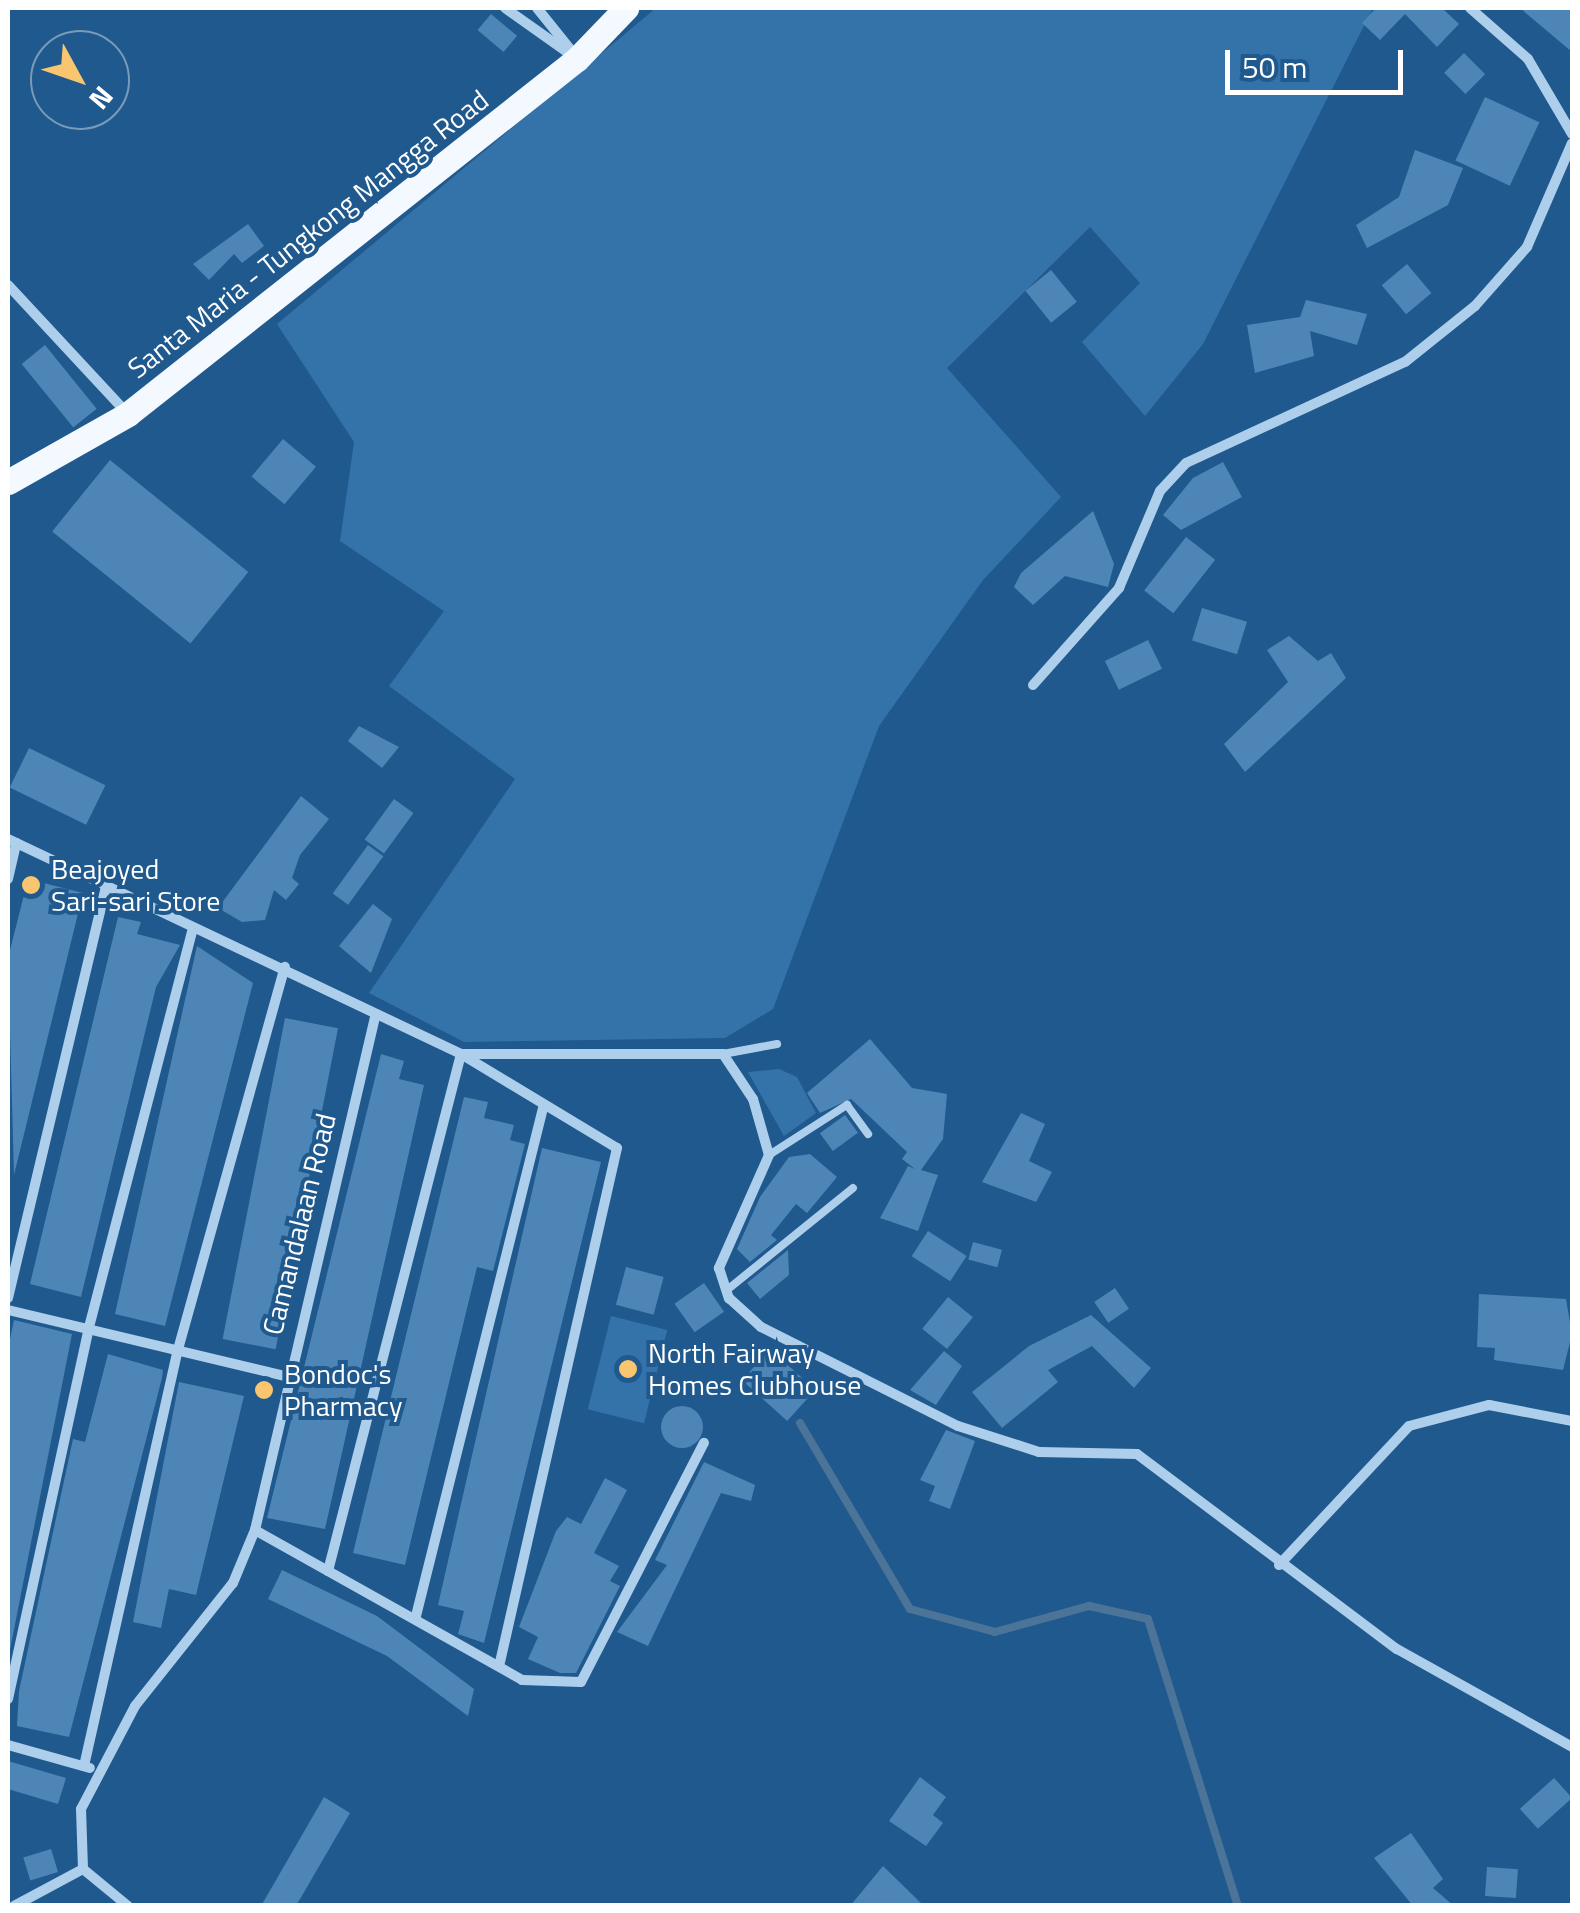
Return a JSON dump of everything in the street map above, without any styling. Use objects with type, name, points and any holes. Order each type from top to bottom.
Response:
[{"type":"main road","name":"Santa Maria - Tungkong Mangga Road","points":[[8,482],[128,414],[577,59],[626,8]]},
{"type":"street","points":[[505,8],[577,59]]},
{"type":"street","points":[[537,8],[577,59]]},
{"type":"street","points":[[1470,8],[1528,59],[1572,134]]},
{"type":"street","points":[[1033,685],[1119,588],[1160,491],[1186,463],[1405,362],[1475,306],[1528,247],[1572,143]]},
{"type":"street","points":[[8,285],[128,414]]},
{"type":"street","points":[[8,880],[12,841],[106,888],[285,967],[375,1017],[461,1054],[544,1108],[608,1140],[621,1158],[500,1662]]},
{"type":"street","points":[[8,1298],[106,888]]},
{"type":"street","points":[[8,1699],[88,1330],[193,928]]},
{"type":"street","points":[[8,1745],[90,1768],[177,1353],[285,967]]},
{"type":"street","name":"Camandalaan Road","points":[[82,1869],[81,1809],[90,1768],[233,1583],[255,1530],[284,1376],[375,1017]]},
{"type":"street","points":[[461,1054],[723,1054],[753,1099],[769,1155],[719,1268],[727,1290],[798,1352],[958,1426],[1039,1452],[1137,1454],[1279,1565],[1397,1649],[1572,1747]]},
{"type":"street","points":[[328,1570],[461,1054]]},
{"type":"street","points":[[416,1616],[544,1108]]},
{"type":"street","points":[[8,1310],[284,1376]]},
{"type":"street","points":[[1279,1565],[1409,1426],[1488,1405],[1572,1421]]},
{"type":"street","points":[[255,1530],[500,1662],[522,1680],[581,1682],[704,1443]]},
{"type":"street","points":[[14,1906],[82,1869],[128,1906]]},
{"type":"lane","points":[[723,1054],[777,1044]]},
{"type":"lane","points":[[769,1155],[846,1105],[868,1134]]},
{"type":"lane","points":[[727,1290],[853,1188]]},
{"type":"shaded area","points":[[656,8],[1373,8],[1203,344],[1145,416],[1082,342],[1140,283],[1090,227],[947,368],[1061,497],[983,580],[879,726],[773,1009],[725,1038],[464,1042],[369,993],[515,779],[389,686],[444,611],[340,541],[354,442],[277,324]]},
{"type":"shaded area","points":[[779,1069],[797,1077],[816,1113],[784,1136],[748,1072]]},
{"type":"shaded area","name":"North Fairway Homes Clubhouse","points":[[611,1316],[667,1330],[644,1423],[588,1409]]},
{"type":"building","points":[[1376,8],[1442,8],[1459,24],[1437,47],[1405,14],[1380,40],[1362,23]]},
{"type":"building","points":[[1520,8],[1572,8],[1572,52]]},
{"type":"building","points":[[491,14],[517,36],[504,52],[478,30]]},
{"type":"building","points":[[1464,53],[1485,74],[1465,94],[1444,73]]},
{"type":"building","points":[[1485,97],[1539,122],[1510,186],[1455,160]]},
{"type":"building","points":[[1415,150],[1463,168],[1448,205],[1367,248],[1356,225],[1399,197]]},
{"type":"building","points":[[248,224],[264,246],[242,263],[234,254],[209,280],[193,264]]},
{"type":"building","points":[[1407,264],[1431,293],[1406,314],[1382,285]]},
{"type":"building","points":[[1051,270],[1077,302],[1051,323],[1025,291]]},
{"type":"building","points":[[1306,300],[1367,314],[1357,345],[1310,331],[1314,356],[1255,373],[1247,325],[1300,317]]},
{"type":"building","points":[[45,345],[97,409],[73,428],[22,364]]},
{"type":"building","points":[[283,439],[316,467],[284,504],[252,477]]},
{"type":"building","points":[[110,460],[248,572],[190,644],[52,531]]},
{"type":"building","points":[[1223,462],[1242,497],[1181,530],[1163,515],[1193,478]]},
{"type":"building","points":[[1093,511],[1114,564],[1108,587],[1065,576],[1033,605],[1014,587],[1021,573]]},
{"type":"building","points":[[1186,537],[1215,560],[1173,613],[1144,591]]},
{"type":"building","points":[[1202,608],[1247,622],[1237,654],[1192,641]]},
{"type":"building","points":[[1289,636],[1318,661],[1331,653],[1346,678],[1245,772],[1224,744],[1288,682],[1267,650]]},
{"type":"building","points":[[1148,640],[1162,669],[1119,690],[1105,661]]},
{"type":"building","points":[[359,726],[399,747],[382,768],[348,741]]},
{"type":"building","points":[[29,748],[105,785],[86,825],[10,788]]},
{"type":"building","points":[[301,796],[329,819],[300,855],[292,878],[299,884],[286,900],[274,890],[265,920],[242,922],[218,908]]},
{"type":"building","points":[[394,799],[413,813],[384,854],[365,839]]},
{"type":"building","points":[[368,845],[383,856],[348,905],[333,894]]},
{"type":"building","points":[[28,879],[83,893],[14,1175],[8,958]]},
{"type":"building","points":[[373,904],[392,919],[371,973],[339,946]]},
{"type":"building","points":[[118,917],[141,922],[137,934],[180,945],[156,987],[81,1297],[30,1284]]},
{"type":"building","points":[[197,946],[253,983],[165,1326],[115,1314]]},
{"type":"building","points":[[285,1018],[338,1028],[276,1349],[223,1339]]},
{"type":"building","points":[[870,1039],[912,1088],[947,1094],[943,1139],[921,1170],[938,1175],[918,1231],[880,1218],[908,1166],[915,1169],[902,1159],[907,1152],[851,1099],[820,1113],[807,1093]]},
{"type":"building","points":[[381,1054],[404,1061],[399,1079],[424,1085],[325,1529],[267,1518]]},
{"type":"building","points":[[464,1097],[488,1102],[484,1118],[514,1125],[510,1140],[525,1144],[493,1271],[477,1267],[405,1565],[353,1553]]},
{"type":"building","points":[[1021,1113],[1045,1124],[1029,1161],[1052,1172],[1036,1202],[982,1182]]},
{"type":"building","points":[[845,1115],[858,1133],[833,1151],[820,1133]]},
{"type":"building","points":[[542,1148],[601,1162],[484,1643],[458,1634],[464,1611],[438,1605]]},
{"type":"building","points":[[810,1154],[837,1177],[807,1213],[796,1204],[771,1235],[777,1240],[750,1262],[737,1249],[760,1197],[789,1157]]},
{"type":"building","points":[[928,1231],[967,1256],[950,1281],[912,1256]]},
{"type":"building","points":[[973,1242],[1002,1250],[997,1267],[968,1259]]},
{"type":"building","points":[[788,1250],[789,1275],[760,1299],[747,1283]]},
{"type":"building","points":[[626,1267],[664,1277],[654,1315],[616,1305]]},
{"type":"building","points":[[704,1283],[724,1312],[695,1332],[675,1304]]},
{"type":"building","points":[[1115,1288],[1129,1309],[1108,1323],[1094,1302]]},
{"type":"building","points":[[1479,1294],[1566,1299],[1572,1334],[1563,1370],[1494,1360],[1495,1348],[1477,1347]]},
{"type":"building","points":[[948,1297],[973,1317],[947,1349],[922,1329]]},
{"type":"building","points":[[1091,1315],[1151,1368],[1134,1388],[1092,1346],[1048,1370],[1058,1382],[1002,1428],[972,1392],[1029,1346]]},
{"type":"building","points":[[14,1320],[72,1334],[8,1660],[8,1349]]},
{"type":"building","points":[[770,1349],[815,1390],[787,1421],[742,1380]]},
{"type":"building","points":[[944,1351],[962,1366],[936,1405],[910,1390]]},
{"type":"building","points":[[108,1354],[163,1370],[69,1737],[17,1726],[19,1691],[73,1439],[85,1442]]},
{"type":"building","points":[[179,1382],[244,1396],[196,1595],[169,1589],[161,1628],[133,1622]]},
{"type":"building","points":[[682,1406],[697,1412],[703,1427],[697,1442],[682,1448],[667,1442],[661,1427],[667,1412]]},
{"type":"building","points":[[946,1430],[975,1441],[950,1509],[929,1501],[935,1486],[920,1480]]},
{"type":"building","points":[[704,1462],[755,1485],[751,1501],[721,1493],[648,1646],[617,1632],[667,1565],[655,1560]]},
{"type":"building","points":[[605,1478],[627,1490],[594,1553],[619,1566],[610,1581],[620,1586],[576,1673],[560,1673],[528,1659],[538,1637],[519,1627],[556,1531],[567,1517],[581,1524]]},
{"type":"building","points":[[282,1570],[377,1616],[474,1689],[468,1716],[387,1656],[268,1599]]},
{"type":"building","points":[[8,1761],[66,1778],[58,1804],[8,1789]]},
{"type":"building","points":[[920,1777],[946,1797],[933,1815],[943,1823],[926,1846],[889,1821]]},
{"type":"building","points":[[1554,1778],[1572,1798],[1538,1829],[1520,1809]]},
{"type":"building","points":[[324,1797],[350,1813],[296,1906],[261,1906]]},
{"type":"building","points":[[1411,1833],[1443,1879],[1433,1888],[1454,1906],[1413,1906],[1374,1858]]},
{"type":"building","points":[[51,1849],[58,1872],[30,1880],[23,1857]]},
{"type":"building","points":[[883,1866],[924,1906],[850,1906]]},
{"type":"building","points":[[1487,1867],[1518,1869],[1516,1898],[1485,1896]]},
{"type":"waterway","points":[[800,1423],[910,1609],[995,1632],[1089,1606],[1148,1619],[1238,1906]]},
{"type":"place","name":"Beajoyed Sari-sari Store","points":[[31,885]]},
{"type":"place","name":"North Fairway Homes Clubhouse","points":[[628,1369]]},
{"type":"place","name":"Bondoc's Pharmacy","points":[[264,1390]]}]
